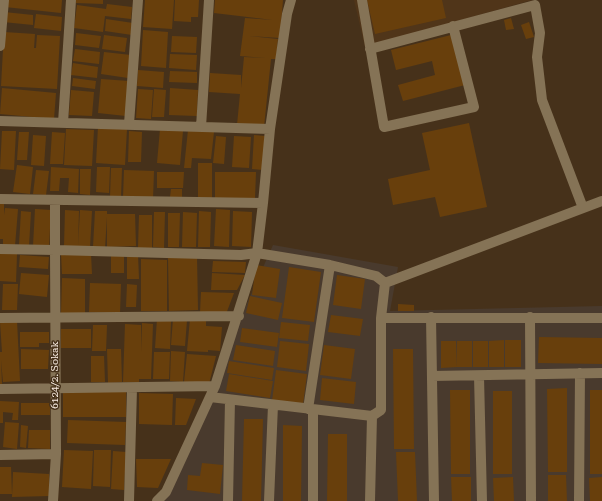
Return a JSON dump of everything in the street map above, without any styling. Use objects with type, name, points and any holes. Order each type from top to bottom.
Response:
[{"type":"street","points":[[0,46],[4,0]]},
{"type":"street","points":[[63,122],[71,0]]},
{"type":"street","points":[[129,124],[138,0]]},
{"type":"street","points":[[201,127],[209,0]]},
{"type":"street","points":[[157,501],[166,496],[215,386],[257,253],[264,203],[270,129],[287,14],[291,0]]},
{"type":"street","points":[[362,0],[384,127],[474,107],[453,26]]},
{"type":"street","points":[[370,49],[535,5],[540,33],[537,57],[542,100],[583,208]]},
{"type":"street","points":[[0,121],[270,129]]},
{"type":"street","points":[[0,199],[264,203]]},
{"type":"street","name":"6124/2. Sokak","points":[[53,501],[56,454],[55,200]]},
{"type":"street","points":[[385,283],[602,201]]},
{"type":"street","points":[[0,249],[241,255],[257,253],[330,265],[376,276],[385,283]]},
{"type":"street","points":[[313,501],[310,409],[330,265]]},
{"type":"street","points":[[210,397],[372,416],[381,410],[381,318],[385,283]]},
{"type":"street","points":[[0,318],[55,316],[238,316]]},
{"type":"street","points":[[431,317],[434,501]]},
{"type":"street","points":[[381,318],[602,318]]},
{"type":"street","points":[[530,318],[531,501]]},
{"type":"street","points":[[432,376],[530,376],[580,373],[602,374]]},
{"type":"street","points":[[579,501],[580,373]]},
{"type":"street","points":[[479,376],[482,501]]},
{"type":"street","points":[[0,389],[215,386]]},
{"type":"street","points":[[129,501],[132,388]]},
{"type":"street","points":[[228,501],[230,400]]},
{"type":"street","points":[[269,501],[273,405]]},
{"type":"street","points":[[370,501],[372,416]]},
{"type":"street","points":[[0,455],[56,454]]},
{"type":"shaded area","points":[[354,0],[532,0],[365,47]]},
{"type":"shaded area","points":[[273,245],[398,267],[390,311],[602,306],[602,501],[159,501]]},
{"type":"building","points":[[6,0],[62,0],[61,13],[5,7]]},
{"type":"building","points":[[76,0],[103,0],[103,4],[76,3]]},
{"type":"building","points":[[145,0],[174,0],[172,29],[143,27]]},
{"type":"building","points":[[175,0],[199,0],[198,17],[191,17],[191,22],[174,21]]},
{"type":"building","points":[[215,0],[283,0],[280,38],[249,36],[278,39],[276,59],[271,59],[264,127],[237,125],[240,94],[209,92],[210,73],[241,75],[241,88],[244,57],[266,58],[240,56],[245,18],[273,20],[214,13]]},
{"type":"building","points":[[367,0],[442,0],[446,18],[375,34]]},
{"type":"building","points":[[107,4],[132,7],[131,19],[105,16],[103,32],[74,28],[77,5],[106,9]]},
{"type":"building","points":[[4,12],[33,15],[33,25],[3,22]]},
{"type":"building","points":[[36,14],[62,17],[61,31],[34,28]]},
{"type":"building","points":[[511,18],[514,29],[506,30],[504,20]]},
{"type":"building","points":[[106,19],[133,23],[132,35],[105,31]]},
{"type":"building","points":[[529,22],[534,37],[526,39],[521,25]]},
{"type":"building","points":[[143,30],[168,32],[166,68],[141,66]]},
{"type":"building","points":[[4,32],[35,34],[34,48],[36,48],[37,35],[60,36],[57,89],[1,86]]},
{"type":"building","points":[[76,33],[101,36],[99,48],[75,45]]},
{"type":"building","points":[[104,35],[127,38],[125,52],[102,49]]},
{"type":"building","points":[[451,35],[465,85],[403,101],[398,85],[435,75],[432,61],[396,70],[391,50]]},
{"type":"building","points":[[172,36],[197,37],[196,53],[171,52]]},
{"type":"building","points":[[75,49],[100,52],[99,64],[73,61]]},
{"type":"building","points":[[104,52],[131,55],[128,78],[101,74]]},
{"type":"building","points":[[170,54],[197,55],[196,70],[169,68]]},
{"type":"building","points":[[73,63],[98,67],[97,78],[71,75]]},
{"type":"building","points":[[138,70],[164,72],[163,88],[137,86]]},
{"type":"building","points":[[170,71],[197,72],[197,83],[169,82]]},
{"type":"building","points":[[73,78],[96,81],[95,89],[72,86]]},
{"type":"building","points":[[101,79],[129,81],[126,116],[98,113]]},
{"type":"building","points":[[2,88],[56,93],[54,119],[0,114]]},
{"type":"building","points":[[170,88],[198,90],[197,116],[169,115]]},
{"type":"building","points":[[138,89],[153,90],[151,119],[136,118]]},
{"type":"building","points":[[154,89],[166,90],[164,117],[152,117]]},
{"type":"building","points":[[71,90],[94,92],[92,116],[69,115]]},
{"type":"building","points":[[469,123],[487,207],[440,217],[435,197],[393,205],[388,179],[430,170],[422,133]]},
{"type":"building","points":[[98,127],[127,129],[125,165],[96,163]]},
{"type":"building","points":[[66,129],[94,130],[92,166],[64,165]]},
{"type":"building","points":[[160,129],[183,131],[180,165],[157,163]]},
{"type":"building","points":[[188,130],[214,132],[211,159],[192,158],[191,168],[184,168]]},
{"type":"building","points":[[2,131],[16,131],[14,170],[0,169]]},
{"type":"building","points":[[129,131],[142,132],[141,162],[128,162]]},
{"type":"building","points":[[19,132],[29,132],[27,160],[17,160]]},
{"type":"building","points":[[52,132],[65,133],[63,164],[50,164]]},
{"type":"building","points":[[33,135],[46,136],[44,166],[31,165]]},
{"type":"building","points":[[254,135],[265,136],[263,170],[252,169]]},
{"type":"building","points":[[216,136],[226,137],[224,164],[213,163]]},
{"type":"building","points":[[234,136],[251,137],[249,168],[232,167]]},
{"type":"building","points":[[198,163],[212,163],[212,199],[198,199]]},
{"type":"building","points":[[17,165],[33,167],[30,194],[13,192]]},
{"type":"building","points":[[51,167],[79,169],[78,193],[68,192],[69,178],[60,178],[59,191],[50,191]]},
{"type":"building","points":[[97,167],[110,167],[109,193],[96,192]]},
{"type":"building","points":[[111,168],[122,168],[121,197],[110,197]]},
{"type":"building","points":[[80,169],[91,169],[90,195],[80,194]]},
{"type":"building","points":[[36,170],[49,171],[46,195],[33,194]]},
{"type":"building","points":[[124,170],[154,171],[153,199],[123,198]]},
{"type":"building","points":[[157,172],[184,172],[183,188],[157,188]]},
{"type":"building","points":[[215,172],[256,172],[255,198],[215,198]]},
{"type":"building","points":[[171,189],[182,189],[182,197],[170,197]]},
{"type":"building","points":[[0,203],[4,203],[4,215],[5,208],[18,209],[15,246],[3,245],[3,239],[0,239]]},
{"type":"building","points":[[35,209],[51,210],[49,247],[33,246]]},
{"type":"building","points":[[216,209],[230,210],[229,247],[214,246]]},
{"type":"building","points":[[65,210],[79,211],[78,246],[64,246]]},
{"type":"building","points":[[80,210],[92,211],[90,247],[78,246]]},
{"type":"building","points":[[21,211],[31,212],[29,246],[19,245]]},
{"type":"building","points":[[95,211],[107,211],[107,214],[135,214],[136,246],[107,247],[107,217],[105,248],[93,247]]},
{"type":"building","points":[[199,211],[211,212],[210,247],[198,247]]},
{"type":"building","points":[[233,211],[252,212],[251,247],[232,246]]},
{"type":"building","points":[[154,212],[165,212],[164,248],[153,247]]},
{"type":"building","points":[[183,212],[197,213],[196,247],[182,247]]},
{"type":"building","points":[[168,213],[180,213],[179,247],[168,247]]},
{"type":"building","points":[[139,215],[152,215],[152,248],[138,248]]},
{"type":"building","points":[[0,253],[17,254],[16,282],[0,281]]},
{"type":"building","points":[[111,253],[124,253],[124,273],[111,273]]},
{"type":"building","points":[[61,254],[91,254],[92,274],[62,274]]},
{"type":"building","points":[[127,254],[138,254],[139,279],[127,279]]},
{"type":"building","points":[[20,255],[49,257],[48,269],[19,267]]},
{"type":"building","points":[[197,257],[198,310],[169,311],[168,258]]},
{"type":"building","points":[[141,259],[167,260],[167,311],[141,311]]},
{"type":"building","points":[[213,261],[246,262],[245,273],[212,272]]},
{"type":"building","points":[[256,265],[280,269],[276,298],[252,295]]},
{"type":"building","points":[[289,267],[321,272],[314,322],[282,318]]},
{"type":"building","points":[[21,273],[49,275],[47,297],[19,294]]},
{"type":"building","points":[[212,273],[245,275],[237,290],[211,290]]},
{"type":"building","points":[[337,275],[365,279],[361,309],[333,305]]},
{"type":"building","points":[[62,278],[85,279],[85,313],[61,313]]},
{"type":"building","points":[[90,283],[121,284],[120,313],[89,312]]},
{"type":"building","points":[[3,284],[18,284],[17,310],[2,310]]},
{"type":"building","points":[[127,284],[137,285],[136,307],[126,307]]},
{"type":"building","points":[[201,292],[234,293],[226,314],[200,313]]},
{"type":"building","points":[[250,296],[282,303],[278,320],[246,313]]},
{"type":"building","points":[[398,304],[414,305],[414,311],[398,311]]},
{"type":"building","points":[[331,315],[363,319],[360,336],[328,332]]},
{"type":"building","points":[[157,319],[171,320],[170,349],[155,348]]},
{"type":"building","points":[[173,319],[187,320],[185,346],[171,345]]},
{"type":"building","points":[[190,319],[206,321],[206,326],[222,327],[220,351],[187,351]]},
{"type":"building","points":[[17,321],[20,381],[3,382],[1,360],[2,384],[0,384],[0,352],[2,352],[0,322]]},
{"type":"building","points":[[281,322],[310,325],[308,341],[279,338]]},
{"type":"building","points":[[142,323],[153,324],[151,379],[139,379],[139,382],[123,382],[125,324],[141,325],[141,352]]},
{"type":"building","points":[[93,325],[107,325],[106,351],[92,351]]},
{"type":"building","points":[[242,328],[279,333],[277,347],[240,342]]},
{"type":"building","points":[[61,329],[91,329],[91,348],[61,348]]},
{"type":"building","points":[[20,332],[49,332],[49,343],[39,343],[39,347],[20,347]]},
{"type":"building","points":[[539,337],[602,338],[602,364],[538,363]]},
{"type":"building","points":[[504,340],[504,367],[489,367],[489,341]]},
{"type":"building","points":[[505,340],[521,340],[521,367],[505,367]]},
{"type":"building","points":[[280,341],[309,344],[306,371],[277,367]]},
{"type":"building","points":[[441,341],[456,341],[457,367],[441,368]]},
{"type":"building","points":[[457,341],[472,341],[472,367],[457,367]]},
{"type":"building","points":[[473,341],[488,341],[488,367],[473,367]]},
{"type":"building","points":[[236,345],[275,351],[273,366],[233,360]]},
{"type":"building","points":[[324,345],[355,349],[351,379],[320,375]]},
{"type":"building","points":[[21,349],[49,350],[48,369],[21,369]]},
{"type":"building","points":[[107,349],[121,349],[122,382],[108,383]]},
{"type":"building","points":[[393,349],[413,349],[414,449],[394,449]]},
{"type":"building","points":[[171,351],[185,352],[183,382],[170,381]]},
{"type":"building","points":[[154,352],[170,352],[169,379],[153,379]]},
{"type":"building","points":[[187,354],[216,356],[209,384],[184,382]]},
{"type":"building","points":[[91,356],[104,356],[105,382],[91,382]]},
{"type":"building","points":[[229,361],[274,368],[272,380],[227,373]]},
{"type":"building","points":[[276,370],[307,374],[303,405],[272,401]]},
{"type":"building","points":[[229,374],[273,381],[270,398],[226,391]]},
{"type":"building","points":[[322,378],[356,382],[354,404],[320,400]]},
{"type":"building","points":[[567,388],[567,472],[548,472],[547,389]]},
{"type":"building","points":[[450,390],[470,390],[470,474],[451,474]]},
{"type":"building","points":[[590,390],[602,390],[602,474],[590,474]]},
{"type":"building","points":[[493,391],[512,391],[512,474],[493,474]]},
{"type":"building","points":[[63,392],[126,392],[126,417],[63,417]]},
{"type":"building","points":[[139,393],[173,394],[172,425],[139,424]]},
{"type":"building","points":[[176,398],[196,399],[186,425],[175,425]]},
{"type":"building","points":[[0,401],[19,402],[18,420],[12,420],[13,413],[3,412],[3,423],[0,423]]},
{"type":"building","points":[[21,403],[50,403],[50,415],[21,415]]},
{"type":"building","points":[[244,419],[263,419],[261,501],[242,501]]},
{"type":"building","points":[[68,420],[126,422],[125,445],[67,443]]},
{"type":"building","points":[[5,422],[19,423],[17,449],[3,447]]},
{"type":"building","points":[[21,425],[28,426],[26,448],[20,447]]},
{"type":"building","points":[[283,425],[302,426],[301,501],[283,501]]},
{"type":"building","points":[[29,430],[50,430],[50,449],[28,448]]},
{"type":"building","points":[[328,434],[347,434],[347,501],[327,501]]},
{"type":"building","points":[[64,450],[93,451],[91,489],[62,487]]},
{"type":"building","points":[[94,450],[111,450],[110,487],[93,486]]},
{"type":"building","points":[[113,451],[126,452],[124,490],[111,489]]},
{"type":"building","points":[[396,452],[415,452],[417,501],[398,501]]},
{"type":"building","points":[[136,459],[171,459],[158,488],[137,487]]},
{"type":"building","points":[[202,463],[223,465],[220,494],[187,490],[188,475],[200,476]]},
{"type":"building","points":[[0,467],[11,467],[12,494],[0,494]]},
{"type":"building","points":[[13,472],[49,474],[49,496],[12,497]]},
{"type":"building","points":[[548,475],[566,475],[567,501],[548,501]]},
{"type":"building","points":[[451,477],[471,477],[471,501],[452,501]]},
{"type":"building","points":[[513,477],[514,501],[494,501],[493,478]]},
{"type":"building","points":[[602,477],[602,501],[590,501],[589,478]]}]
